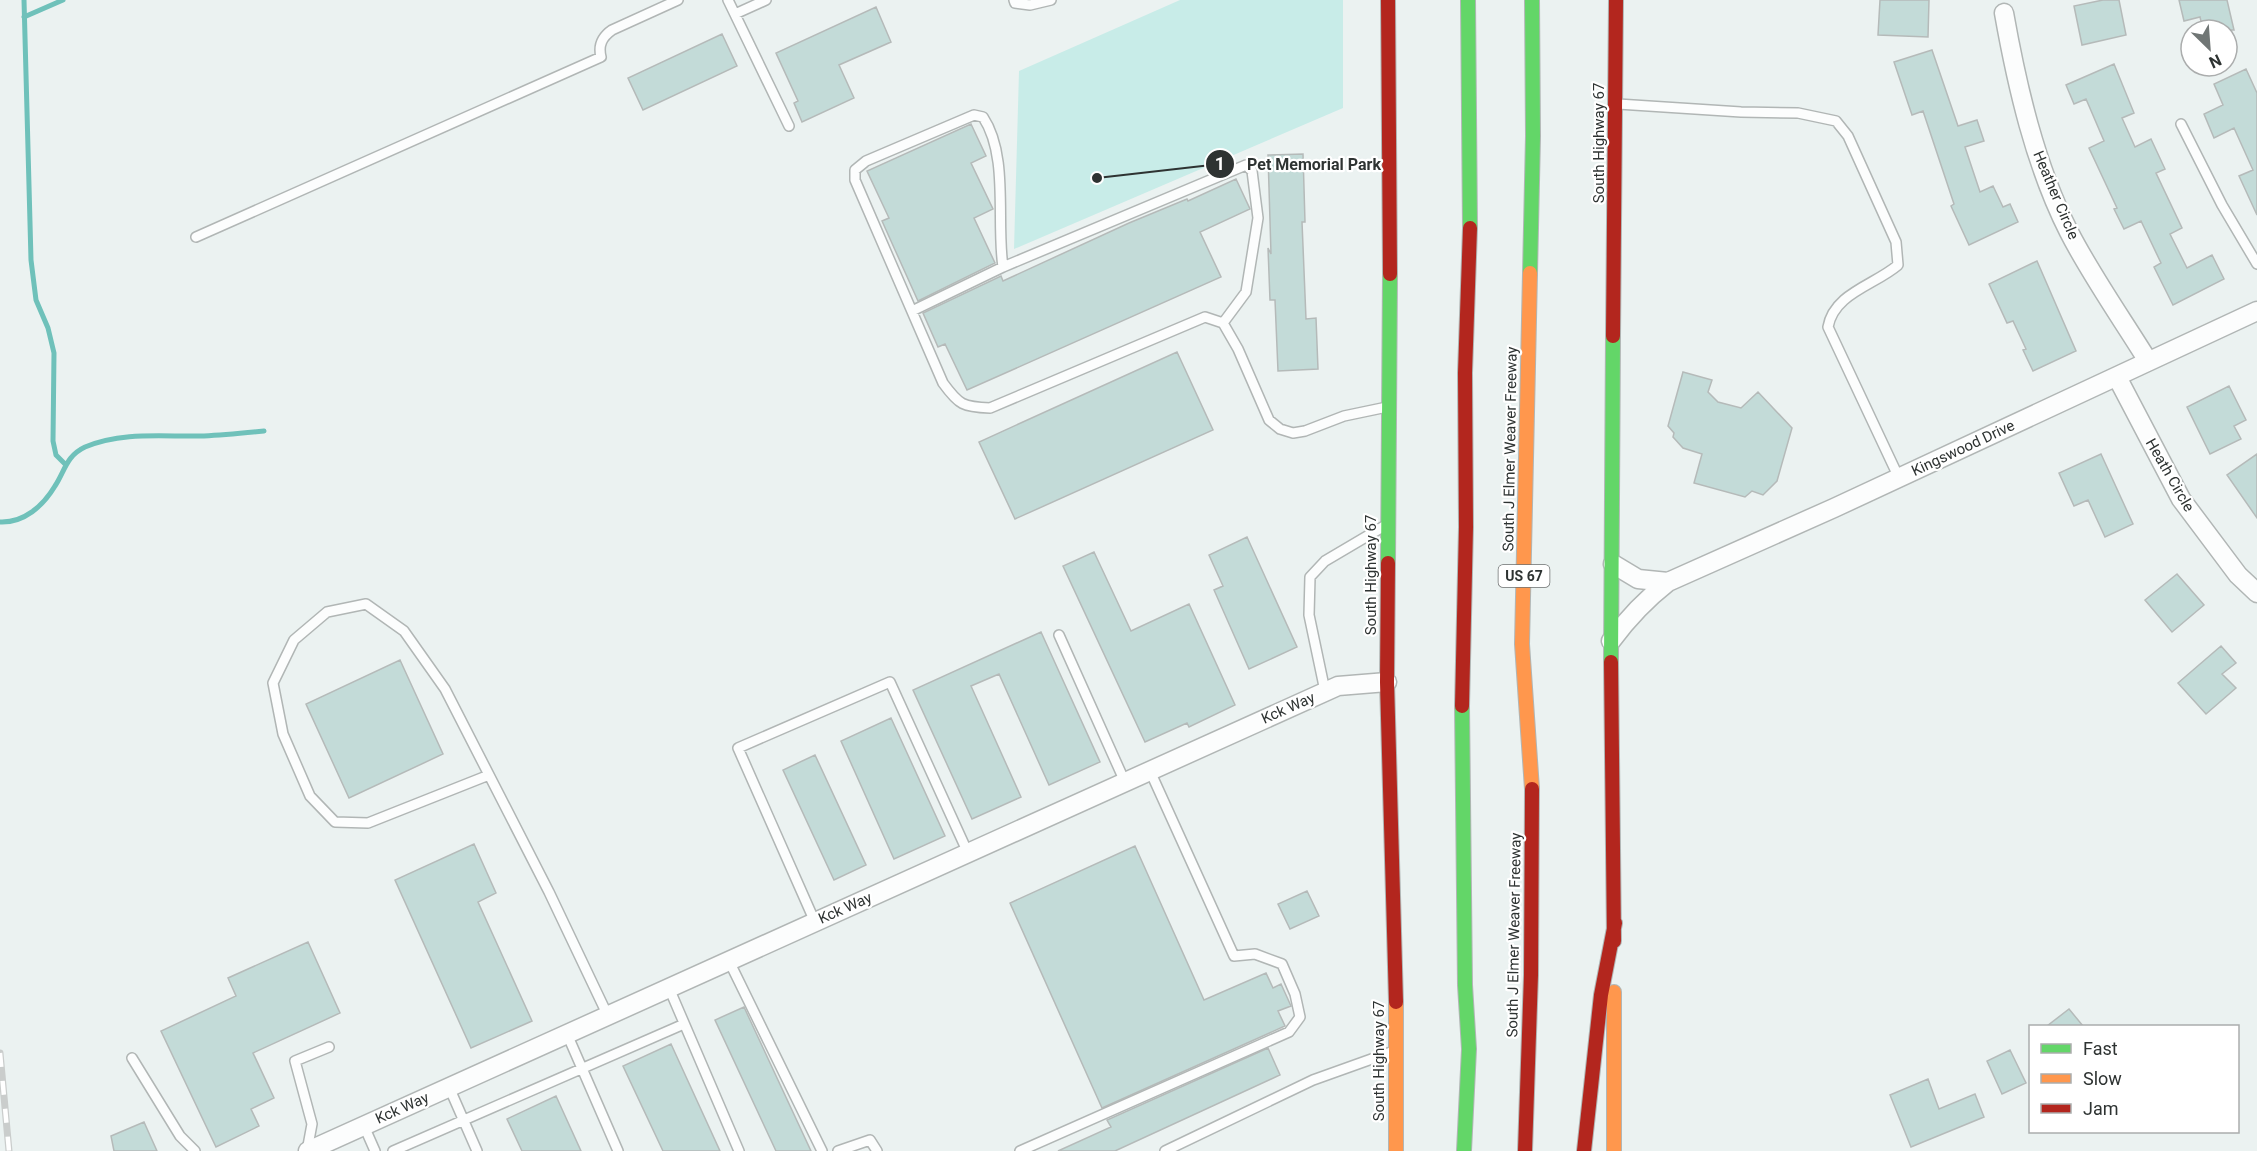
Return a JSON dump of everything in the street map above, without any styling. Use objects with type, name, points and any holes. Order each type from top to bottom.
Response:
[{"type":"main road","name":"South Highway 67","points":[[1388,0],[1390,236],[1387,682],[1397,1050],[1396,1151]]},
{"type":"main road","points":[[1464,1151],[1468,1048],[1465,985],[1462,672],[1466,527],[1465,374],[1470,215],[1468,0]]},
{"type":"main road","name":"South J Elmer Weaver Freeway","points":[[1525,1151],[1531,975],[1533,810],[1522,644],[1533,148],[1532,0]]},
{"type":"main road","name":"South Highway 67","points":[[1614,1151],[1611,641],[1616,0]]},
{"type":"main road","points":[[1584,1151],[1601,995],[1614,923]]},
{"type":"street","name":"Heather Circle","points":[[2004,13],[2016,84],[2042,165],[2069,232],[2148,361]]},
{"type":"street","name":"Kingswood Drive","points":[[1611,641],[1628,617],[1668,582],[1899,478],[2257,311]]},
{"type":"street","name":"Heath Circle","points":[[2117,377],[2181,499],[2238,575],[2257,593]]},
{"type":"street","name":"Kingswood Drive","points":[[1613,564],[1638,579],[1668,582]]},
{"type":"street","name":"Kck Way","points":[[307,1151],[1338,686],[1387,682]]},
{"type":"lane","points":[[195,237],[601,57],[599,48],[603,36],[678,0]]},
{"type":"lane","points":[[728,0],[789,126]]},
{"type":"lane","points":[[735,14],[766,0]]},
{"type":"lane","points":[[1014,0],[1015,3],[1030,5],[1051,0]]},
{"type":"lane","points":[[1616,104],[1741,112],[1798,113],[1836,121],[1848,136],[1896,242],[1898,265],[1889,273],[1846,298],[1830,315],[1828,327],[1899,478]]},
{"type":"lane","points":[[1003,267],[1000,246],[998,159],[988,124],[983,117],[974,115],[866,161],[855,170],[855,180],[943,383],[956,401],[968,407],[990,408],[1205,317],[1223,323],[1238,349],[1269,420],[1280,429],[1293,433],[1305,431],[1344,416],[1389,406]]},
{"type":"lane","points":[[2181,124],[2222,205],[2257,264]]},
{"type":"lane","points":[[912,311],[1003,267],[1246,165],[1252,171],[1258,218],[1246,292],[1223,323]]},
{"type":"lane","points":[[1325,692],[1309,615],[1310,577],[1325,561],[1388,524]]},
{"type":"lane","points":[[489,775],[368,823],[335,822],[310,796],[284,734],[273,683],[294,640],[327,612],[366,604],[404,631],[445,689],[549,892],[608,1016]]},
{"type":"lane","points":[[1059,635],[1125,782]]},
{"type":"lane","points":[[815,922],[738,748],[890,682],[968,853]]},
{"type":"lane","points":[[1020,1151],[1289,1032],[1300,1017],[1295,994],[1282,964],[1255,954],[1234,956],[1150,771]]},
{"type":"lane","points":[[729,961],[822,1151]]},
{"type":"lane","points":[[669,988],[739,1151]]},
{"type":"lane","points":[[393,1151],[684,1024]]},
{"type":"lane","points":[[567,1034],[618,1151]]},
{"type":"lane","points":[[307,1151],[312,1124],[295,1061],[329,1047]]},
{"type":"lane","points":[[1165,1151],[1313,1080],[1397,1050]]},
{"type":"lane","points":[[132,1058],[180,1136],[195,1151]]},
{"type":"lane","points":[[449,1087],[477,1151]]},
{"type":"lane","points":[[364,1126],[375,1151]]},
{"type":"lane","points":[[838,1151],[870,1140],[877,1151]]},
{"type":"shaded area","points":[[1180,0],[1343,0],[1343,108],[1014,249],[1019,71]]},
{"type":"building","points":[[1880,0],[1929,0],[1928,37],[1878,35]]},
{"type":"building","points":[[2103,0],[2119,0],[2126,35],[2082,45],[2074,6]]},
{"type":"building","points":[[2179,0],[2227,0],[2231,18],[2200,17],[2183,18]]},
{"type":"building","points":[[876,7],[891,42],[839,65],[854,98],[802,122],[794,103],[798,101],[776,53]]},
{"type":"building","points":[[722,34],[737,66],[643,110],[628,78]]},
{"type":"building","points":[[1932,50],[1958,126],[1977,120],[1984,141],[1965,147],[1980,192],[1993,186],[2003,207],[2010,204],[2018,222],[1969,245],[1951,206],[1954,204],[1923,111],[1912,115],[1894,62]]},
{"type":"building","points":[[2114,64],[2134,113],[2122,118],[2135,147],[2151,139],[2165,169],[2156,173],[2182,228],[2170,234],[2187,268],[2212,255],[2224,279],[2173,305],[2154,267],[2161,263],[2141,221],[2124,229],[2114,209],[2117,208],[2089,148],[2104,141],[2086,99],[2074,104],[2066,85]]},
{"type":"building","points":[[2246,69],[2257,93],[2257,215],[2239,176],[2253,170],[2234,128],[2214,138],[2204,114],[2223,105],[2214,84],[2227,78],[2239,78],[2239,72]]},
{"type":"building","points":[[971,124],[986,156],[971,163],[993,209],[974,218],[995,263],[918,301],[882,221],[889,218],[867,171]]},
{"type":"building","points":[[1303,154],[1305,222],[1302,222],[1306,319],[1316,318],[1318,369],[1278,371],[1275,300],[1270,300],[1268,155]]},
{"type":"building","points":[[1236,179],[1250,209],[1200,232],[1221,277],[967,390],[945,344],[938,347],[923,313],[1001,276],[1003,281],[1129,223],[1187,199],[1188,201]]},
{"type":"building","points":[[2037,261],[2076,351],[2033,371],[2013,321],[2007,323],[1989,284]]},
{"type":"building","points":[[1177,352],[1213,430],[1015,519],[979,442]]},
{"type":"building","points":[[1683,372],[1712,380],[1708,392],[1718,402],[1741,408],[1758,392],[1792,428],[1777,481],[1763,495],[1752,491],[1745,497],[1694,483],[1702,454],[1683,448],[1673,437],[1674,433],[1668,426]]},
{"type":"building","points":[[2229,386],[2246,420],[2234,426],[2241,439],[2210,454],[2187,407]]},
{"type":"building","points":[[2101,454],[2133,524],[2105,537],[2088,500],[2074,506],[2059,473]]},
{"type":"building","points":[[2257,454],[2257,518],[2227,475]]},
{"type":"building","points":[[1247,537],[1297,647],[1249,669],[1214,590],[1223,586],[1209,555]]},
{"type":"building","points":[[1094,552],[1131,631],[1189,604],[1235,705],[1189,727],[1187,723],[1145,742],[1063,566]]},
{"type":"building","points":[[2177,574],[2204,605],[2172,632],[2145,600]]},
{"type":"building","points":[[1041,632],[1100,762],[1049,785],[999,674],[971,686],[1021,797],[972,819],[913,690]]},
{"type":"building","points":[[2221,646],[2236,663],[2222,674],[2236,688],[2206,714],[2178,683]]},
{"type":"building","points":[[400,660],[443,754],[349,798],[306,704]]},
{"type":"building","points":[[891,718],[945,836],[894,859],[841,741]]},
{"type":"building","points":[[815,755],[866,865],[834,880],[783,770]]},
{"type":"building","points":[[474,844],[496,893],[478,902],[532,1021],[471,1048],[395,880]]},
{"type":"building","points":[[1135,846],[1204,1000],[1266,973],[1273,988],[1281,984],[1291,1006],[1278,1011],[1285,1026],[1102,1108],[1010,903]]},
{"type":"building","points":[[1307,891],[1319,916],[1290,929],[1278,904]]},
{"type":"building","points":[[308,942],[340,1013],[253,1053],[274,1098],[251,1109],[259,1126],[216,1147],[161,1031],[236,996],[228,978]]},
{"type":"building","points":[[744,1007],[811,1151],[776,1151],[715,1020]]},
{"type":"building","points":[[2069,1009],[2082,1025],[2048,1025]]},
{"type":"building","points":[[671,1044],[720,1151],[663,1151],[623,1066]]},
{"type":"building","points":[[1268,1048],[1280,1075],[1115,1151],[1058,1151],[1111,1127],[1107,1120]]},
{"type":"building","points":[[2010,1050],[2026,1083],[2002,1094],[1987,1061]]},
{"type":"building","points":[[1928,1079],[1939,1109],[1975,1094],[1984,1117],[1911,1147],[1890,1095]]},
{"type":"building","points":[[556,1096],[581,1151],[522,1151],[507,1119]]},
{"type":"building","points":[[144,1122],[157,1151],[114,1151],[111,1136]]},
{"type":"waterway","points":[[24,0],[31,260],[36,300],[48,328],[54,353],[53,441],[56,455],[65,464]]},
{"type":"waterway","points":[[24,17],[63,0]]},
{"type":"waterway","points":[[0,522],[17,520],[32,512],[50,493],[74,455],[85,447],[99,442],[129,437],[204,436],[264,431]]},
{"type":"railway","points":[[0,1053],[9,1151]]},
{"type":"traffic: fast","points":[[1468,0],[1470,228]]},
{"type":"traffic: fast","points":[[1530,273],[1533,136],[1532,0]]},
{"type":"traffic: fast","points":[[1388,563],[1390,274]]},
{"type":"traffic: fast","points":[[1611,662],[1613,336]]},
{"type":"traffic: fast","points":[[1462,706],[1465,985],[1469,1049],[1464,1151]]},
{"type":"traffic: slow","points":[[1530,273],[1522,644],[1532,789]]},
{"type":"traffic: slow","points":[[1614,992],[1614,1151]]},
{"type":"traffic: slow","points":[[1396,1002],[1396,1151]]},
{"type":"traffic: jam","points":[[1388,0],[1390,274]]},
{"type":"traffic: jam","points":[[1613,336],[1616,0]]},
{"type":"traffic: jam","points":[[1462,706],[1466,527],[1465,373],[1470,228]]},
{"type":"traffic: jam","points":[[1388,563],[1387,682],[1396,1002]]},
{"type":"traffic: jam","points":[[1611,662],[1614,941]]},
{"type":"traffic: jam","points":[[1525,1151],[1531,975],[1532,789]]},
{"type":"traffic: jam","points":[[1584,1151],[1601,995],[1615,923]]},
{"type":"place","name":"Pet Memorial Park","points":[[1097,178]]}]
